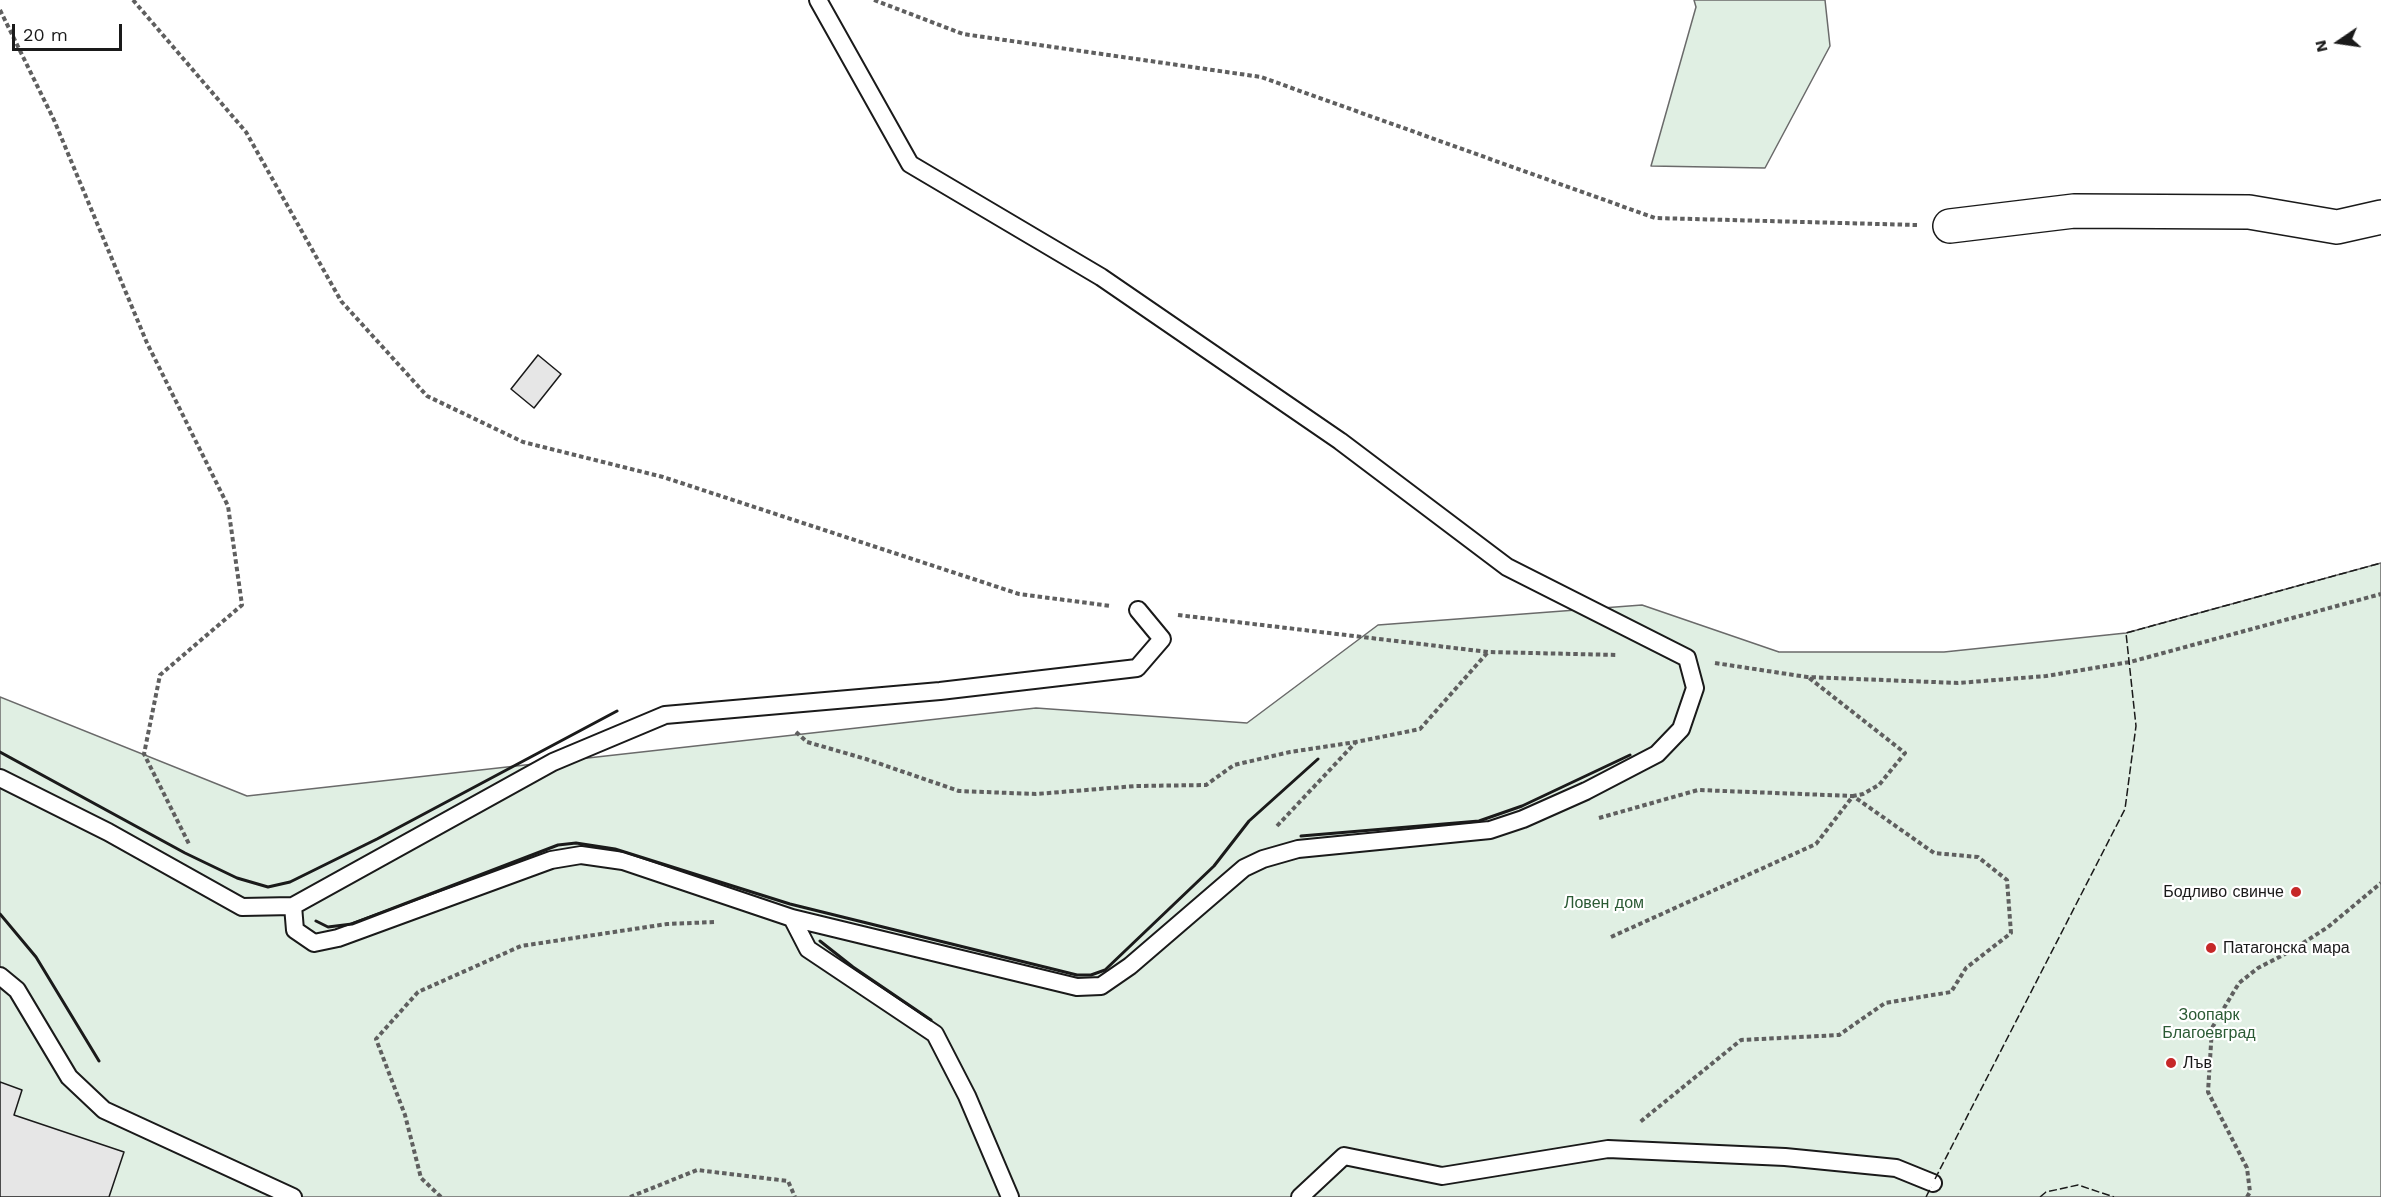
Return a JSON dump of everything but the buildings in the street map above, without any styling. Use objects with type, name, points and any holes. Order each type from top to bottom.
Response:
[{"type":"street","points":[[1950,226],[2074,211],[2249,212],[2337,227],[2381,218]]},
{"type":"lane","points":[[293,906],[294,930],[314,943],[338,938],[551,860],[581,855],[622,861],[792,918],[1077,987],[1101,986],[1130,966],[1244,868],[1263,859],[1298,849],[1490,830],[1523,819],[1586,792],[1657,754],[1681,729],[1695,688],[1687,658],[1508,567],[1340,441],[1111,283],[910,164],[818,0]]},
{"type":"lane","points":[[0,778],[108,832],[242,907],[293,906],[553,762],[665,716],[940,692],[1137,668],[1162,639],[1138,610]]},
{"type":"lane","points":[[792,918],[808,949],[935,1035],[967,1096],[1010,1197]]},
{"type":"lane","points":[[0,976],[17,990],[69,1077],[104,1110],[293,1197]]},
{"type":"lane","points":[[1300,1197],[1344,1156],[1442,1176],[1608,1149],[1785,1157],[1896,1168],[1933,1183]]},
{"type":"path","points":[[133,0],[246,132],[341,301],[427,396],[523,442],[663,477],[1019,594],[1488,652],[1623,655]]},
{"type":"path","points":[[874,0],[963,34],[1261,77],[1654,218],[1950,226]]},
{"type":"path","points":[[0,10],[54,120],[147,344],[228,506],[242,605],[160,675],[144,754],[213,891]]},
{"type":"path","points":[[1687,658],[1808,677],[1958,683],[2046,676],[2130,662],[2381,594]]},
{"type":"path","points":[[807,742],[866,759],[959,791],[1036,794],[1136,786],[1206,785],[1234,765],[1290,752],[1420,729],[1488,652]]},
{"type":"path","points":[[1589,820],[1698,789],[1853,796],[1863,794],[1880,785],[1905,753],[1808,677]]},
{"type":"path","points":[[1263,859],[1268,836],[1356,742]]},
{"type":"path","points":[[1611,937],[1816,844],[1853,796]]},
{"type":"path","points":[[1608,1149],[1741,1040],[1839,1035],[1885,1003],[1951,992],[1966,968],[2011,933],[2007,880],[1978,857],[1934,854],[1853,796]]},
{"type":"path","points":[[2247,1197],[2250,1192],[2247,1167],[2208,1092],[2212,1028],[2239,983],[2258,968],[2289,952],[2328,927],[2381,883]]},
{"type":"path","points":[[441,1197],[421,1178],[405,1115],[376,1039],[418,992],[521,946],[667,924],[724,921]]},
{"type":"path","points":[[630,1197],[697,1170],[788,1181],[795,1197]]},
{"type":"green space","points":[[1694,0],[1825,0],[1830,46],[1765,168],[1651,166],[1696,7]]},
{"type":"green space","name":"Ловен дом","points":[[2381,563],[2381,1197],[0,1197],[0,697],[247,796],[1036,708],[1247,723],[1378,625],[1642,605],[1779,652],[1944,652],[2126,633]]},
{"type":"fence","points":[[1935,1179],[2125,809],[2136,726],[2126,633],[2381,563]]},
{"type":"fence","points":[[2040,1197],[2046,1192],[2078,1185],[2114,1197]]},
{"type":"fence","points":[[1926,1197],[1931,1187]]},
{"type":"wall","points":[[0,752],[185,853],[237,878],[268,887],[290,882],[377,839],[617,711]]},
{"type":"wall","points":[[1301,836],[1479,821],[1522,806],[1630,755]]},
{"type":"wall","points":[[316,921],[328,927],[352,924],[558,845],[576,843],[615,849],[790,904],[1077,975],[1091,975],[1105,970],[1214,866],[1249,821],[1318,759]]},
{"type":"wall","points":[[0,914],[36,957],[99,1061]]},
{"type":"wall","points":[[820,941],[853,967],[931,1020]]},
{"type":"place","name":"Бодливо свинче","points":[[2296,892]]},
{"type":"place","name":"Патагонска мара","points":[[2211,948]]},
{"type":"place","name":"Лъв","points":[[2171,1063]]},
{"type":"park label","name":"Зоопарк Благоевград","points":[[2209,1024]]}]
